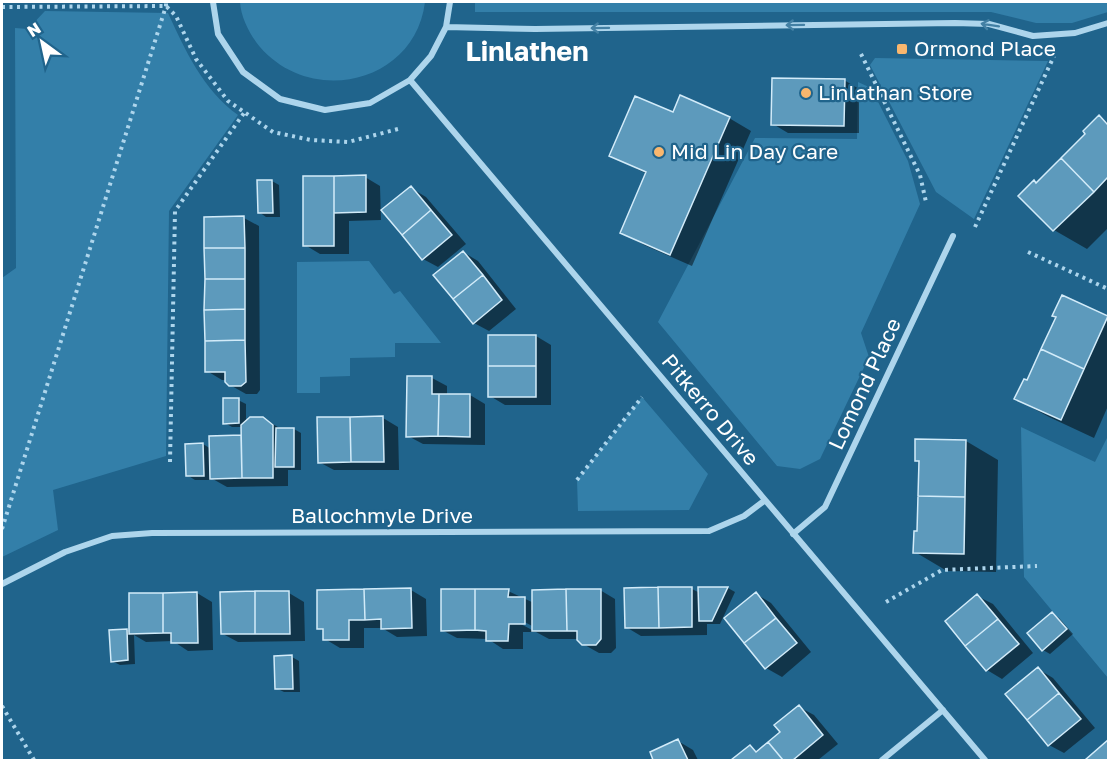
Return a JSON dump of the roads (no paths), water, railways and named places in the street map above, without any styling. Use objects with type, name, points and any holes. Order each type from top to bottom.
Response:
[{"type":"street","points":[[213,2],[218,34],[243,72],[280,99],[325,110],[370,103],[410,80],[432,56],[446,27],[450,2]]},
{"type":"street","points":[[446,27],[535,29],[955,23],[989,24],[1033,36],[1075,33],[1108,23]]},
{"type":"street","name":"Pitkerro Drive","points":[[410,80],[764,501],[986,760]]},
{"type":"street","name":"Lomond Place","points":[[793,534],[825,507],[953,236]]},
{"type":"street","name":"Ballochmyle Drive","points":[[2,584],[65,552],[112,536],[152,533],[709,531],[744,516],[764,501]]},
{"type":"street","points":[[882,760],[943,710]]},
{"type":"place","name":"Ormond Place","points":[[902,49]]},
{"type":"place","name":"Linlathan Store","points":[[806,93]]},
{"type":"place","name":"Mid Lin Day Care","points":[[659,152]]},
{"type":"district","name":"Linlathen","points":[[527,52]]}]
